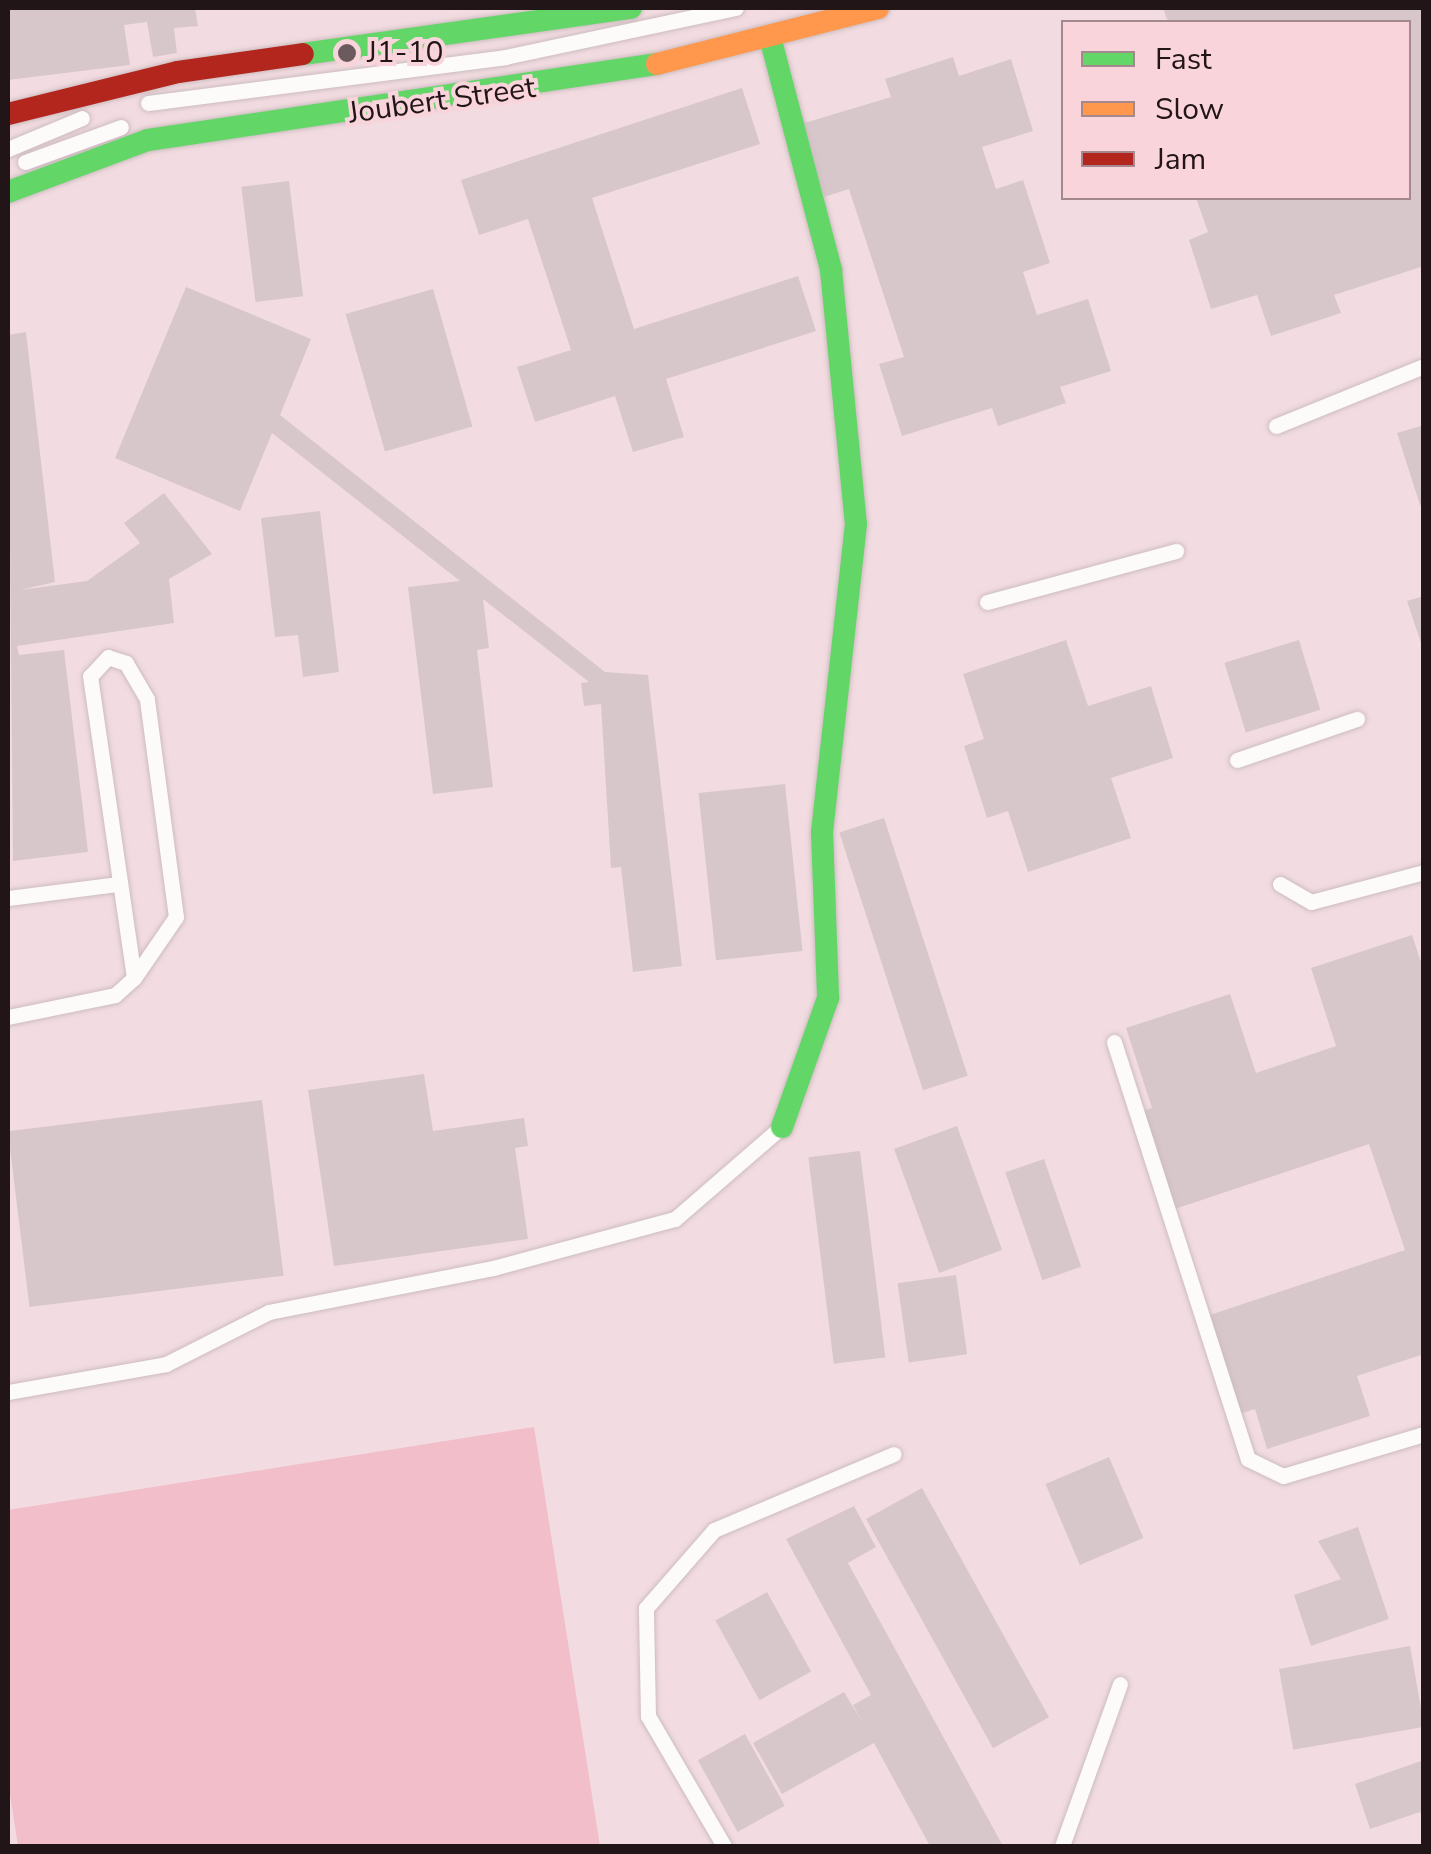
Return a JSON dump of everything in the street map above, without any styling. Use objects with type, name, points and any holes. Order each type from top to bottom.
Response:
[{"type":"main road","name":"Joubert Street","points":[[8,114],[178,72],[436,39],[631,8]]},
{"type":"main road","name":"Joubert Street","points":[[8,192],[148,140],[542,88],[770,37],[878,8]]},
{"type":"main road","points":[[770,37],[830,270],[851,404],[856,524],[822,832],[828,998],[782,1127]]},
{"type":"lane","points":[[432,8],[436,39]]},
{"type":"lane","points":[[8,150],[117,108],[505,57],[736,8]]},
{"type":"lane","points":[[8,170],[131,124],[620,55],[798,8]]},
{"type":"lane","points":[[1276,426],[1424,366]]},
{"type":"lane","points":[[986,602],[1176,551]]},
{"type":"lane","points":[[8,1017],[107,998],[134,978],[177,906],[147,699],[116,657],[99,659],[90,676],[134,978]]},
{"type":"lane","points":[[1238,760],[1357,719]]},
{"type":"lane","points":[[1280,884],[1311,902],[1424,872]]},
{"type":"lane","points":[[8,898],[118,884]]},
{"type":"lane","points":[[1114,1042],[1248,1460],[1283,1476],[1424,1434]]},
{"type":"lane","points":[[8,1392],[166,1364],[269,1312],[493,1268],[675,1219],[782,1127]]},
{"type":"lane","points":[[724,1846],[648,1716],[646,1608],[714,1530],[894,1454]]},
{"type":"lane","points":[[1062,1846],[1120,1684]]},
{"type":"shaded area","points":[[534,1427],[600,1846],[18,1846],[8,1781],[8,1510]]},
{"type":"building","points":[[8,8],[195,8],[198,26],[174,28],[177,53],[153,57],[147,22],[124,25],[130,65],[8,80]]},
{"type":"building","points":[[1163,8],[1424,8],[1424,266],[1334,295],[1341,313],[1271,336],[1257,295],[1211,309],[1189,240],[1208,232],[1197,200],[1411,200],[1411,20],[1167,20]]},
{"type":"building","points":[[953,57],[959,76],[1011,59],[1033,131],[982,147],[996,189],[1023,180],[1050,263],[1023,272],[1037,315],[1088,299],[1111,371],[1060,387],[1066,403],[998,426],[992,408],[902,436],[879,364],[904,357],[849,189],[824,197],[801,124],[891,97],[885,79]]},
{"type":"building","points":[[742,88],[760,144],[592,198],[634,329],[798,276],[816,331],[666,379],[684,437],[633,452],[615,396],[535,422],[517,367],[571,350],[528,219],[479,235],[461,180]]},
{"type":"building","points":[[289,181],[303,296],[255,302],[241,187]]},
{"type":"building","points":[[186,287],[311,339],[280,415],[605,672],[648,675],[682,966],[633,972],[621,867],[611,868],[601,704],[584,706],[581,683],[589,682],[483,599],[489,648],[477,650],[493,787],[433,794],[408,587],[460,581],[272,433],[240,511],[115,458]]},
{"type":"building","points":[[433,289],[472,426],[385,452],[346,314]]},
{"type":"building","points":[[26,332],[55,582],[20,590],[87,581],[140,543],[124,523],[164,493],[212,554],[169,579],[174,623],[17,646],[19,655],[64,650],[88,852],[13,861],[8,335]]},
{"type":"building","points":[[1424,425],[1424,504],[1420,505],[1397,433]]},
{"type":"building","points":[[320,511],[339,672],[303,677],[298,635],[275,637],[261,518]]},
{"type":"building","points":[[1424,596],[1424,649],[1423,649],[1407,601]]},
{"type":"building","points":[[1066,640],[1088,706],[1151,686],[1173,758],[1111,778],[1131,838],[1028,872],[1008,811],[987,818],[964,746],[984,739],[963,674]]},
{"type":"building","points":[[1299,640],[1320,710],[1246,733],[1224,663]]},
{"type":"building","points":[[785,784],[803,951],[716,960],[698,793]]},
{"type":"building","points":[[884,818],[968,1076],[923,1090],[839,833]]},
{"type":"building","points":[[1412,935],[1424,971],[1424,1354],[1357,1376],[1370,1416],[1267,1449],[1255,1409],[1239,1414],[1207,1316],[1405,1250],[1369,1144],[1172,1210],[1140,1112],[1152,1108],[1126,1028],[1230,994],[1256,1073],[1336,1046],[1311,968]]},
{"type":"building","points":[[424,1074],[433,1131],[524,1118],[528,1146],[515,1148],[528,1239],[334,1266],[308,1090]]},
{"type":"building","points":[[262,1100],[284,1276],[29,1307],[8,1131]]},
{"type":"building","points":[[957,1126],[1002,1250],[939,1273],[894,1149]]},
{"type":"building","points":[[860,1151],[885,1357],[834,1364],[808,1157]]},
{"type":"building","points":[[1044,1159],[1081,1267],[1042,1280],[1005,1172]]},
{"type":"building","points":[[956,1275],[967,1354],[909,1362],[898,1283]]},
{"type":"building","points":[[1109,1457],[1143,1538],[1080,1565],[1045,1484]]},
{"type":"building","points":[[922,1488],[1049,1717],[993,1748],[866,1519]]},
{"type":"building","points":[[854,1506],[876,1547],[848,1563],[1003,1846],[930,1846],[874,1743],[782,1794],[753,1743],[844,1692],[863,1723],[853,1705],[871,1695],[786,1539]]},
{"type":"building","points":[[1358,1527],[1389,1619],[1311,1646],[1294,1595],[1341,1579],[1318,1541]]},
{"type":"building","points":[[767,1592],[811,1672],[760,1700],[715,1621]]},
{"type":"building","points":[[1410,1646],[1424,1727],[1293,1750],[1279,1669]]},
{"type":"building","points":[[745,1734],[785,1806],[738,1832],[698,1760]]},
{"type":"building","points":[[1424,1760],[1424,1820],[1420,1812],[1370,1829],[1355,1784]]},
{"type":"traffic: fast","points":[[303,54],[631,8]]},
{"type":"traffic: fast","points":[[770,37],[831,270],[856,524],[822,832],[828,998],[782,1127]]},
{"type":"traffic: fast","points":[[8,192],[148,140],[657,64]]},
{"type":"traffic: slow","points":[[657,64],[878,8]]},
{"type":"traffic: jam","points":[[8,114],[178,72],[303,54]]},
{"type":"place","name":"J1-10","points":[[347,53]]}]
